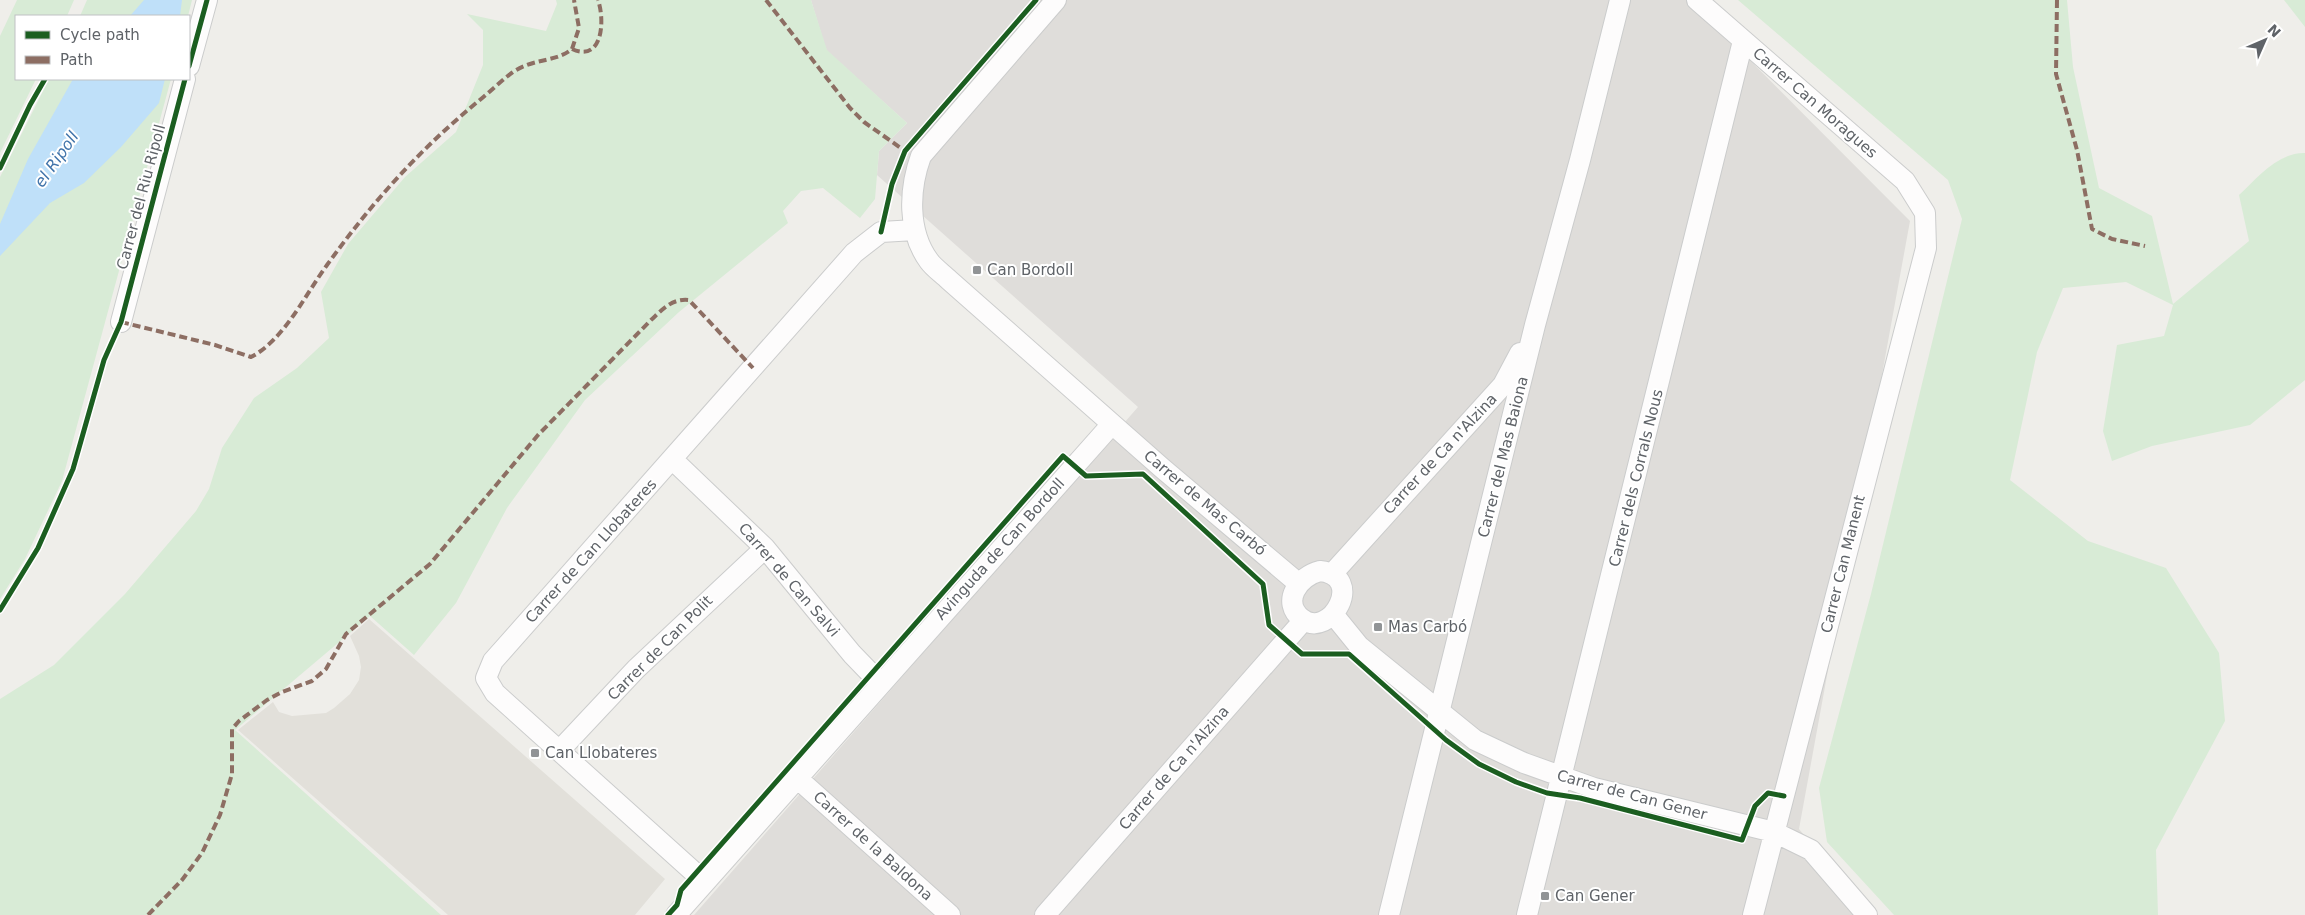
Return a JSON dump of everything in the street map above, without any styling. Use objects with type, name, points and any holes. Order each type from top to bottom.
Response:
[{"type":"street","points":[[190,62],[207,0]]},
{"type":"street","points":[[1056,0],[921,156],[916,169],[911,203],[915,230],[929,261],[1112,424]]},
{"type":"street","name":"Carrer del Mas Baiona","points":[[1389,915],[1535,325],[1580,160],[1620,0]]},
{"type":"street","name":"Carrer Can Moragues","points":[[1697,0],[1905,181],[1926,213]]},
{"type":"street","name":"Carrer dels Corrals Nous","points":[[1527,915],[1743,41]]},
{"type":"street","name":"Carrer del Riu Ripoll","points":[[121,322],[185,80]]},
{"type":"street","name":"Carrer Can Manent","points":[[1753,915],[1926,248],[1926,213]]},
{"type":"street","name":"Carrer de Can Llobateres","points":[[705,882],[495,693],[486,678],[492,661],[854,253],[881,232],[915,230]]},
{"type":"street","name":"Carrer de Ca n'Alzina","points":[[1332,574],[1504,386],[1535,325]]},
{"type":"street","name":"Carrer de Mas Carbó","points":[[1112,424],[1298,583]]},
{"type":"street","name":"Avinguda de Can Bordoll","points":[[676,915],[1112,424]]},
{"type":"street","name":"Carrer de Can Salvi","points":[[672,459],[765,548],[852,654],[881,684]]},
{"type":"street","name":"Carrer de Can Polit","points":[[559,751],[636,669],[765,548]]},
{"type":"street","points":[[1320,571],[1332,574],[1341,584],[1341,603],[1333,614],[1316,623],[1304,620],[1293,606],[1294,594],[1298,583],[1309,573],[1320,571]]},
{"type":"street","name":"Carrer de Can Gener","points":[[1333,614],[1359,646],[1475,740],[1562,777],[1594,788],[1774,832],[1811,850],[1867,915]]},
{"type":"street","name":"Carrer de Ca n'Alzina","points":[[1045,915],[1304,620]]},
{"type":"street","name":"Carrer de la Baldona","points":[[797,778],[950,915]]},
{"type":"shaded area","points":[[811,0],[1690,0],[1910,221],[1799,829],[1870,915],[694,915],[1138,407],[877,175],[879,151],[907,123],[826,50]]},
{"type":"shaded area","points":[[369,619],[665,879],[635,915],[448,915],[238,730],[273,702],[279,712],[292,716],[326,713],[334,708],[350,694],[359,680],[361,667],[359,656],[350,636]]},
{"type":"green space","points":[[17,0],[74,0],[67,15],[15,15],[15,80],[36,80],[0,153],[0,36]]},
{"type":"green space","points":[[87,0],[192,0],[188,15],[80,15]]},
{"type":"green space","points":[[556,0],[811,0],[827,50],[907,123],[879,151],[875,199],[860,218],[823,188],[801,191],[783,211],[788,223],[679,312],[585,400],[507,508],[456,603],[414,655],[370,616],[235,730],[441,915],[0,915],[0,699],[54,665],[125,594],[196,511],[209,489],[222,448],[254,398],[297,368],[329,338],[321,292],[348,244],[405,177],[456,132],[483,65],[483,30],[467,14],[546,31],[557,4]]},
{"type":"green space","points":[[1738,0],[2067,0],[2073,67],[2099,188],[2152,216],[2173,304],[2249,241],[2239,195],[2277,161],[2295,154],[2305,153],[2305,380],[2250,425],[2152,446],[2112,461],[2103,431],[2117,345],[2164,336],[2173,305],[2126,282],[2063,288],[2037,352],[2010,480],[2088,541],[2166,568],[2219,653],[2225,721],[2156,850],[2158,915],[1894,915],[1827,842],[1819,788],[1871,594],[1962,219],[1948,180]]},
{"type":"green space","points":[[2284,0],[2305,0],[2305,27]]},
{"type":"green space","points":[[48,80],[171,80],[62,481],[25,559],[0,599],[0,177]]},
{"type":"water","points":[[144,0],[182,0],[180,15],[131,15]]},
{"type":"water","name":"el Ripoll","points":[[72,80],[165,80],[159,103],[121,147],[84,183],[50,203],[0,256],[0,224],[28,159]]},
{"type":"marked path","points":[[121,322],[215,345],[251,357],[263,349],[284,328],[327,265],[362,219],[398,177],[438,137],[513,72],[529,64],[559,56],[572,49],[579,28],[574,0]]},
{"type":"marked path","points":[[572,49],[582,52],[590,50],[596,45],[601,28],[598,0]]},
{"type":"marked path","points":[[766,0],[850,108],[864,122],[905,151]]},
{"type":"marked path","points":[[2057,0],[2056,74],[2077,150],[2092,229],[2112,239],[2145,246]]},
{"type":"marked path","points":[[148,915],[182,880],[202,853],[220,815],[232,774],[232,729],[239,721],[267,700],[282,692],[312,681],[326,669],[346,634],[430,564],[538,435],[659,312],[672,303],[689,300],[753,368]]},
{"type":"cycle path","points":[[190,62],[207,0]]},
{"type":"cycle path","points":[[881,232],[892,184],[905,151],[1036,0]]},
{"type":"cycle path","points":[[0,168],[30,105],[44,80]]},
{"type":"cycle path","points":[[0,610],[38,548],[73,469],[104,360],[121,322],[185,80]]},
{"type":"cycle path","points":[[668,915],[677,905],[681,890],[1063,456],[1086,476],[1143,474],[1263,584],[1269,625],[1302,654],[1349,654],[1446,740],[1479,764],[1516,782],[1547,793],[1580,798],[1742,840],[1755,806],[1768,793],[1784,796]]},
{"type":"place","name":"Can Bordoll","points":[[977,270]]},
{"type":"place","name":"Mas Carbó","points":[[1378,627]]},
{"type":"place","name":"Can Llobateres","points":[[535,753]]},
{"type":"place","name":"Can Gener","points":[[1545,896]]}]
